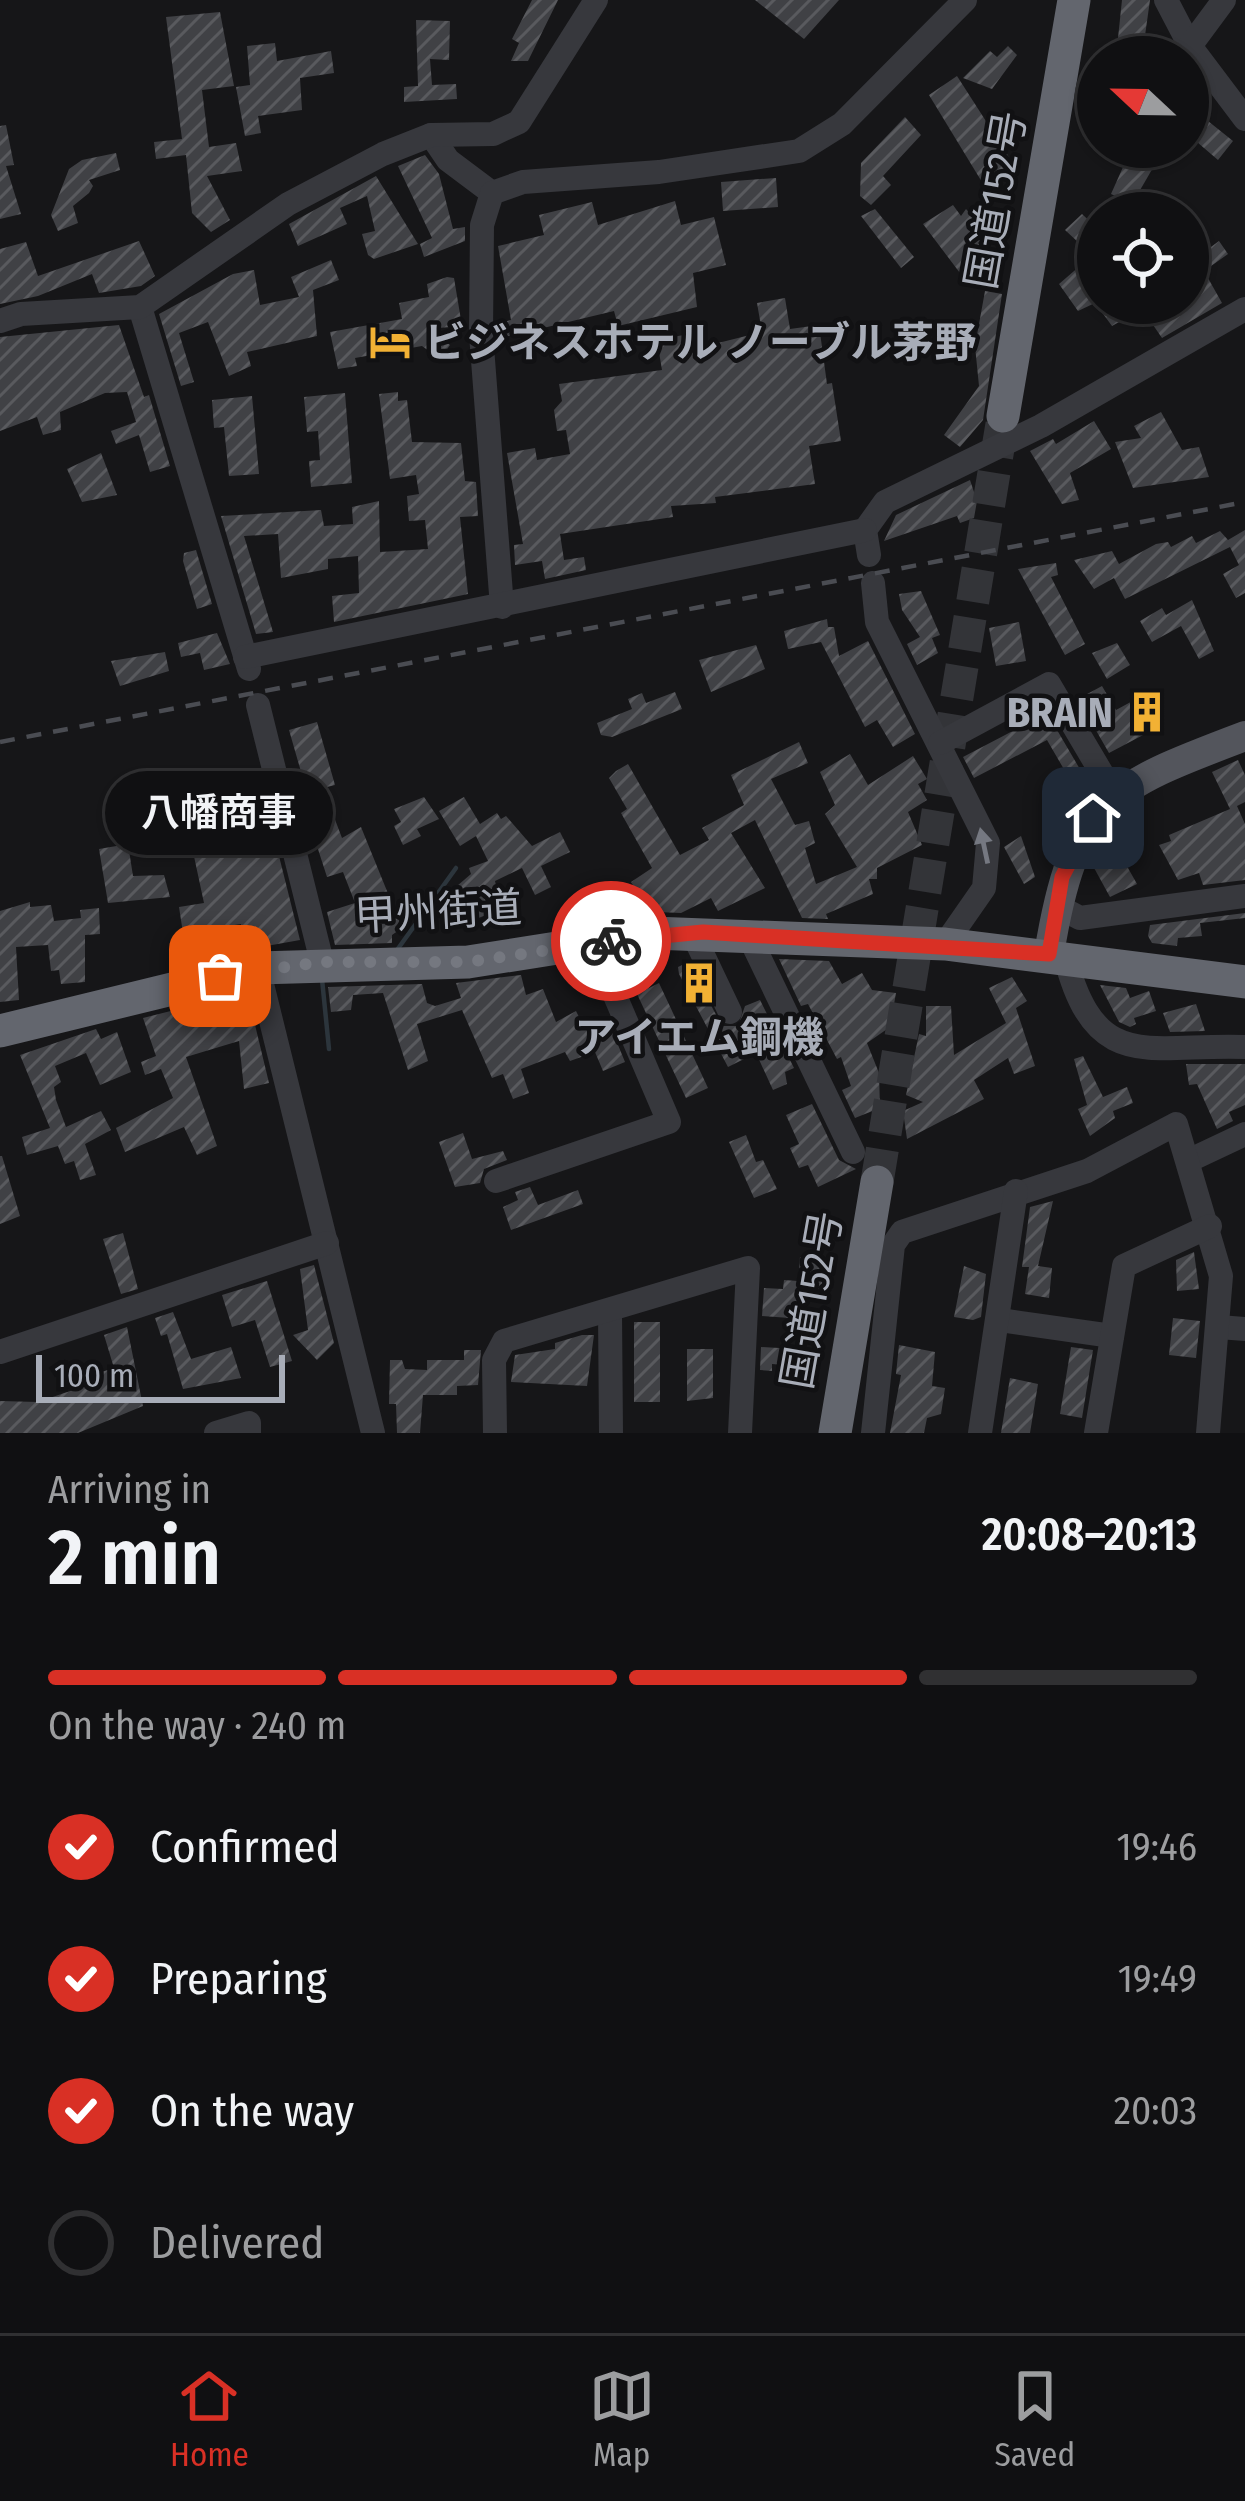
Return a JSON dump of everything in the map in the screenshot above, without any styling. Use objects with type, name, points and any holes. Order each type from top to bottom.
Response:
[{"type":"highway","name":"国道152号","points":[[1003,416],[1073,0]]},
{"type":"highway","name":"甲州街道","points":[[0,1031],[258,968],[322,962],[468,962],[692,932],[945,944],[1245,982]]},
{"type":"highway","name":"国道152号","points":[[835,1433],[877,1182]]},
{"type":"main road","points":[[1057,955],[1057,906],[1072,853],[1114,794],[1148,772],[1245,736]]},
{"type":"street","points":[[0,321],[21,314],[140,307],[288,204],[430,135],[493,134],[518,122],[596,0]]},
{"type":"street","points":[[492,193],[523,182],[659,172],[799,152],[842,124],[965,0]]},
{"type":"street","points":[[1166,0],[1185,36]]},
{"type":"street","points":[[1197,36],[1223,0]]},
{"type":"street","points":[[1209,71],[1245,119]]},
{"type":"street","points":[[430,135],[448,160],[492,193]]},
{"type":"street","points":[[492,193],[482,225],[481,334],[502,607]]},
{"type":"street","points":[[140,307],[247,663],[502,607],[867,542],[885,502],[1041,426],[1245,309]]},
{"type":"street","points":[[873,583],[877,622],[988,843],[990,859],[978,901],[945,944]]},
{"type":"street","points":[[940,743],[1049,684],[1114,794]]},
{"type":"street","points":[[258,705],[322,962]]},
{"type":"street","points":[[1057,906],[1080,918],[1245,896]]},
{"type":"street","points":[[692,932],[730,1012]]},
{"type":"street","points":[[748,934],[853,1152]]},
{"type":"street","points":[[496,1181],[669,1122],[593,944]]},
{"type":"street","points":[[1057,955],[1101,1029],[1121,1046],[1157,1051],[1245,1047]]},
{"type":"street","points":[[258,968],[373,1433]]},
{"type":"street","points":[[873,1433],[893,1245],[902,1232],[1016,1190],[1087,1171],[1177,1124],[1210,1226],[1232,1328],[1208,1433]]},
{"type":"street","points":[[1190,1160],[1245,1134]]},
{"type":"street","points":[[980,1433],[1016,1190]]},
{"type":"street","points":[[1096,1433],[1124,1266],[1210,1226]]},
{"type":"street","points":[[0,1352],[327,1243]]},
{"type":"street","points":[[495,1433],[496,1349],[504,1342],[748,1268],[740,1433]]},
{"type":"street","points":[[610,1312],[611,1433]]},
{"type":"street","points":[[1000,1320],[1112,1336]]},
{"type":"street","points":[[216,1433],[248,1423],[248,1433]]},
{"type":"building","points":[[532,0],[558,0],[528,61],[511,61],[519,43],[512,39]]},
{"type":"building","points":[[755,0],[839,0],[804,39]]},
{"type":"building","points":[[1122,0],[1150,0],[1145,36],[1118,36]]},
{"type":"building","points":[[220,12],[234,86],[202,90],[209,147],[236,143],[242,171],[207,176],[230,220],[211,232],[192,213],[186,155],[156,159],[154,142],[182,139],[166,17]]},
{"type":"building","points":[[416,20],[450,21],[449,60],[430,59],[432,85],[456,84],[457,99],[404,102],[404,87],[418,86]]},
{"type":"building","points":[[275,43],[277,61],[331,51],[334,73],[300,78],[302,110],[258,116],[261,133],[245,136],[236,87],[250,85],[247,46]]},
{"type":"building","points":[[1008,46],[1017,55],[992,89],[963,78],[990,51],[997,57]]},
{"type":"building","points":[[957,76],[1016,168],[985,187],[929,95]]},
{"type":"building","points":[[905,117],[921,135],[883,176],[891,185],[871,205],[860,196],[861,163]]},
{"type":"building","points":[[1209,122],[1233,141],[1218,160],[1209,152]]},
{"type":"building","points":[[6,125],[14,165],[6,166],[21,214],[0,219],[0,126]]},
{"type":"building","points":[[116,153],[120,170],[89,180],[93,186],[89,193],[73,206],[78,223],[58,231],[51,215],[69,169],[82,160]]},
{"type":"building","points":[[425,155],[439,174],[453,229],[465,227],[465,241],[424,257],[420,244],[432,238],[398,166]]},
{"type":"building","points":[[1123,168],[1153,168],[1139,192],[1112,192]]},
{"type":"building","points":[[376,176],[418,244],[374,259],[368,255],[362,234],[375,231],[367,196],[340,208],[347,224],[298,246],[289,224]]},
{"type":"building","points":[[776,178],[778,207],[723,211],[721,182]]},
{"type":"building","points":[[675,201],[681,225],[714,217],[726,265],[693,273],[697,307],[618,326],[614,311],[539,329],[542,340],[527,343],[525,332],[504,337],[500,323],[511,320],[498,246],[544,235],[539,215],[592,202],[598,225]]},
{"type":"building","points":[[953,205],[961,216],[966,209],[987,233],[978,243],[994,267],[969,285],[923,224]]},
{"type":"building","points":[[875,209],[914,257],[901,268],[861,216]]},
{"type":"building","points":[[1077,219],[1077,241],[1065,230]]},
{"type":"building","points":[[139,241],[155,276],[141,286],[99,293],[92,274],[38,296],[0,304],[0,249],[26,242],[38,276]]},
{"type":"building","points":[[1219,241],[1228,254],[1209,267],[1209,248]]},
{"type":"building","points":[[331,260],[339,280],[313,290],[317,336],[247,352],[251,366],[229,376],[208,322],[179,333],[194,382],[181,386],[159,314],[233,274],[254,270],[260,305],[299,297],[291,277]]},
{"type":"building","points":[[1077,268],[1077,310],[1059,284]]},
{"type":"building","points":[[454,278],[462,326],[427,329],[450,345],[440,359],[422,346],[355,358],[357,366],[338,369],[330,332],[402,319],[399,303],[429,297],[427,284]]},
{"type":"building","points":[[1209,280],[1222,303],[1209,311]]},
{"type":"building","points":[[985,291],[1002,294],[983,420],[960,447],[944,435],[979,386],[975,346]]},
{"type":"building","points":[[785,298],[790,329],[819,325],[827,384],[832,383],[841,441],[809,446],[815,484],[715,497],[716,503],[671,506],[673,517],[560,534],[564,560],[584,557],[586,570],[545,579],[542,561],[515,565],[514,545],[523,544],[507,453],[535,448],[537,460],[570,454],[566,430],[557,431],[554,410],[562,401],[559,384],[662,370],[658,346],[673,343],[672,337],[690,334],[691,340],[701,339],[702,347],[762,332],[757,303]]},
{"type":"building","points":[[1152,324],[1186,324],[1162,338]]},
{"type":"building","points":[[119,325],[144,397],[149,395],[170,466],[150,472],[139,435],[116,444],[111,431],[136,422],[127,392],[105,393],[60,412],[61,430],[43,435],[37,417],[0,431],[0,337]]},
{"type":"building","points":[[398,392],[398,401],[407,400],[412,442],[461,443],[465,481],[476,482],[478,516],[460,517],[468,594],[334,622],[332,596],[359,593],[358,556],[328,559],[328,569],[281,578],[278,534],[244,536],[273,632],[256,634],[221,516],[321,510],[324,526],[353,524],[352,507],[379,501],[380,552],[428,549],[425,520],[409,521],[407,496],[419,494],[416,475],[390,479],[379,394]]},
{"type":"building","points":[[345,393],[352,483],[311,487],[309,461],[320,460],[318,431],[307,432],[304,397]]},
{"type":"building","points":[[252,396],[259,474],[229,476],[224,427],[214,428],[212,400]]},
{"type":"building","points":[[1161,412],[1182,450],[1199,447],[1209,477],[1133,488],[1115,442],[1141,438],[1134,426]]},
{"type":"building","points":[[1094,421],[1111,449],[1070,473],[1079,500],[1062,504],[1030,451],[1053,439],[1056,444]]},
{"type":"building","points":[[101,453],[117,495],[82,502],[67,469]]},
{"type":"building","points":[[970,480],[977,501],[974,518],[960,523],[957,516],[884,541],[896,515]]},
{"type":"building","points":[[1245,530],[1245,593],[1236,598],[1223,574],[1239,565],[1230,547],[1125,599],[1114,578],[1094,589],[1074,560],[1112,551],[1119,564],[1156,544],[1168,542],[1171,547],[1192,536],[1196,543],[1220,531],[1228,540]]},
{"type":"building","points":[[196,550],[212,604],[197,609],[183,561],[184,553]]},
{"type":"building","points":[[1056,563],[1058,575],[1051,577],[1085,644],[1065,655],[1018,569]]},
{"type":"building","points":[[921,591],[940,635],[932,638],[938,653],[917,665],[907,644],[920,637],[902,610],[899,594]]},
{"type":"building","points":[[1192,600],[1214,651],[1199,659],[1181,626],[1152,642],[1140,621],[1162,608],[1166,615]]},
{"type":"building","points":[[827,619],[828,627],[834,627],[839,656],[868,641],[915,734],[893,747],[877,720],[865,727],[821,642],[788,649],[784,631]]},
{"type":"building","points":[[1019,622],[1026,661],[996,666],[989,628]]},
{"type":"building","points":[[217,633],[230,664],[204,670],[200,653],[181,657],[178,643]]},
{"type":"building","points":[[1117,643],[1130,665],[1107,679],[1092,653]]},
{"type":"building","points":[[756,645],[765,669],[711,692],[699,660]]},
{"type":"building","points":[[165,652],[169,671],[120,686],[111,661]]},
{"type":"building","points":[[1102,686],[1116,710],[1149,692],[1164,724],[1109,753],[1078,699]]},
{"type":"building","points":[[675,692],[682,709],[612,737],[601,735],[597,723],[632,709],[628,699],[642,693],[646,703]]},
{"type":"building","points":[[1043,706],[1081,771],[1069,778],[1047,740],[974,778],[963,757],[1032,721],[1028,714]]},
{"type":"building","points":[[317,722],[335,785],[323,788],[342,838],[361,827],[402,928],[392,935],[392,943],[335,945],[327,912],[355,903],[343,872],[327,877],[316,843],[309,841],[302,814],[312,810],[289,730]]},
{"type":"building","points":[[799,742],[808,763],[771,779],[795,825],[809,821],[815,843],[805,848],[816,884],[857,867],[825,814],[835,805],[820,772],[850,754],[868,785],[913,756],[927,779],[918,784],[927,800],[908,812],[922,845],[877,868],[877,879],[869,879],[873,894],[826,914],[828,919],[802,918],[755,820],[731,833],[765,888],[718,911],[711,898],[681,913],[656,912],[650,899],[644,903],[631,882],[652,868],[621,813],[627,809],[609,778],[628,764],[680,855],[709,840],[702,828],[744,805],[731,775]]},
{"type":"building","points":[[1238,760],[1245,775],[1245,802],[1237,806],[1245,824],[1245,880],[1203,885],[1199,873],[1178,880],[1159,845],[1171,841],[1169,835],[1230,809],[1212,772]]},
{"type":"building","points":[[424,797],[439,819],[417,829],[421,836],[403,845],[394,826],[401,822],[394,809]]},
{"type":"building","points":[[464,797],[480,824],[497,813],[501,819],[506,816],[532,846],[560,832],[570,852],[541,866],[551,887],[535,895],[522,868],[495,881],[501,909],[471,921],[457,886],[471,874],[469,868],[488,861],[476,836],[460,846],[439,811]]},
{"type":"building","points":[[211,807],[217,830],[244,822],[248,839],[273,832],[300,940],[244,950],[241,924],[183,933],[179,907],[204,903],[192,847],[173,847],[171,839],[134,845],[132,825],[160,823]]},
{"type":"building","points":[[1021,836],[1035,877],[1024,884],[1004,847]]},
{"type":"building","points":[[128,844],[133,876],[164,875],[170,897],[108,903],[99,849]]},
{"type":"building","points":[[1119,852],[1137,884],[1110,897],[1093,866]]},
{"type":"building","points":[[30,902],[30,907],[51,905],[54,921],[81,918],[80,910],[99,908],[100,934],[85,935],[85,982],[61,984],[59,970],[51,971],[48,945],[16,947],[19,1000],[0,1002],[0,911]]},
{"type":"building","points":[[1245,913],[1245,918],[1200,923],[1202,936],[1178,938],[1177,946],[1152,943],[1148,936],[1150,925]]},
{"type":"building","points":[[779,959],[829,961],[842,984],[862,973],[872,990],[896,993],[890,1027],[867,1043],[879,1073],[880,1108],[855,1118],[842,1090],[851,1086],[841,1057],[837,1059],[808,1004],[801,1006]]},
{"type":"building","points":[[688,962],[722,1026],[738,1026],[745,1006],[760,1000],[794,1068],[785,1072],[787,1084],[773,1090],[756,1053],[728,1067],[679,974],[678,967]]},
{"type":"building","points":[[521,975],[526,995],[543,989],[556,1022],[576,1011],[584,1027],[607,1018],[625,1062],[603,1071],[595,1052],[570,1061],[565,1052],[521,1069],[529,1093],[513,1099],[503,1074],[492,1078],[462,1010],[417,1024],[428,1061],[408,1070],[383,993],[353,995],[351,1010],[331,1012],[328,987],[422,984],[427,1003],[435,1006],[461,998],[456,983]]},
{"type":"building","points":[[1012,977],[1027,1001],[1016,1008],[1035,1066],[1014,1074],[1008,1058],[974,1080],[984,1099],[907,1139],[903,1111],[923,1102],[906,1095],[919,1034],[926,1036],[926,1006],[951,1006],[954,1055],[1006,1023],[989,988]]},
{"type":"building","points":[[659,983],[708,1088],[686,1098],[637,994]]},
{"type":"building","points":[[1100,985],[1126,988],[1130,998],[1149,991],[1156,1011],[1134,1018],[1136,1024],[1130,1027],[1119,1022]]},
{"type":"building","points":[[234,995],[236,1001],[249,1000],[269,1083],[244,1089],[239,1041],[186,1057],[217,1146],[197,1155],[184,1127],[125,1152],[116,1128],[173,1098],[161,1069],[145,1075],[141,1062],[156,1056],[143,1018]]},
{"type":"building","points":[[1196,1004],[1205,1031],[1170,1032],[1163,1013]]},
{"type":"building","points":[[96,1029],[101,1039],[117,1032],[131,1072],[100,1085],[86,1053],[55,1066],[61,1082],[54,1087],[56,1100],[66,1127],[101,1111],[111,1130],[85,1144],[96,1175],[80,1180],[74,1161],[65,1164],[58,1146],[27,1155],[22,1137],[50,1128],[20,1055]]},
{"type":"building","points":[[1083,1056],[1103,1097],[1127,1087],[1133,1103],[1113,1111],[1115,1118],[1090,1136],[1078,1109],[1087,1105],[1074,1059]]},
{"type":"building","points":[[1186,1064],[1245,1064],[1245,1105],[1229,1112],[1233,1121],[1217,1129],[1197,1084],[1189,1085]]},
{"type":"building","points":[[812,1104],[839,1160],[856,1169],[818,1187],[808,1165],[799,1168],[790,1148],[799,1144],[786,1115]]},
{"type":"building","points":[[463,1133],[472,1159],[503,1151],[507,1160],[484,1169],[480,1183],[455,1187],[439,1142]]},
{"type":"building","points":[[746,1135],[756,1162],[763,1160],[777,1189],[754,1198],[729,1142]]},
{"type":"building","points":[[0,1156],[20,1216],[0,1224]]},
{"type":"building","points":[[530,1187],[538,1205],[578,1190],[583,1204],[511,1230],[503,1207],[518,1200],[515,1192]]},
{"type":"building","points":[[1053,1201],[1038,1266],[1052,1268],[1049,1298],[1025,1294],[1029,1267],[1022,1267],[1030,1207]]},
{"type":"building","points":[[123,1233],[138,1289],[121,1294],[103,1239]]},
{"type":"building","points":[[1194,1252],[1199,1289],[1177,1291],[1176,1260]]},
{"type":"building","points":[[800,1257],[821,1258],[820,1268],[833,1274],[832,1290],[806,1288],[804,1319],[762,1316],[764,1288],[783,1289],[784,1280],[798,1281]]},
{"type":"building","points":[[314,1265],[334,1343],[317,1360],[293,1335],[308,1330],[300,1269]]},
{"type":"building","points":[[964,1266],[986,1274],[981,1317],[973,1320],[954,1317]]},
{"type":"building","points":[[267,1281],[292,1361],[270,1367],[255,1320],[232,1327],[222,1295]]},
{"type":"building","points":[[173,1312],[191,1359],[231,1347],[241,1378],[183,1389],[167,1334],[161,1336],[155,1318]]},
{"type":"building","points":[[1173,1318],[1200,1321],[1196,1358],[1169,1355]]},
{"type":"building","points":[[634,1322],[660,1322],[660,1402],[634,1402]]},
{"type":"building","points":[[127,1327],[143,1406],[78,1433],[0,1433],[0,1401],[38,1402],[76,1389],[73,1381],[114,1368],[104,1335]]},
{"type":"building","points":[[594,1335],[587,1386],[511,1382],[515,1355],[555,1349],[555,1343]]},
{"type":"building","points":[[899,1345],[935,1352],[932,1386],[945,1388],[941,1414],[927,1418],[924,1433],[890,1433],[901,1375],[896,1374]]},
{"type":"building","points":[[761,1347],[814,1350],[813,1367],[772,1364],[772,1371],[760,1370]]},
{"type":"building","points":[[1071,1347],[1093,1350],[1082,1418],[1060,1414]]},
{"type":"building","points":[[687,1349],[713,1349],[713,1398],[687,1401]]},
{"type":"building","points":[[464,1350],[481,1350],[478,1385],[457,1386],[457,1395],[423,1395],[420,1433],[397,1433],[396,1404],[389,1404],[390,1360],[402,1360],[405,1369],[427,1370],[427,1360],[464,1360]]},
{"type":"building","points":[[1010,1378],[1038,1384],[1030,1433],[1001,1433]]},
{"type":"waterway","points":[[397,950],[456,868]]},
{"type":"waterway","points":[[322,979],[329,1049]]},
{"type":"tunnel","points":[[877,1182],[1003,418]]},
{"type":"railway","points":[[0,742],[1245,502]]},
{"type":"way so far","points":[[220,976],[322,962],[468,962],[611,941]]},
{"type":"place","name":"ビジネスホテル ノーブル茅野","points":[[390,342]]},
{"type":"place","name":"BRAIN","points":[[1147,712]]},
{"type":"place","name":"八幡商事","points":[[220,976]]},
{"type":"place","name":"アイエム鋼機","points":[[699,983]]},
{"type":"route","points":[[611,941],[652,933],[703,932],[1049,954],[1062,877],[1093,818]]}]
